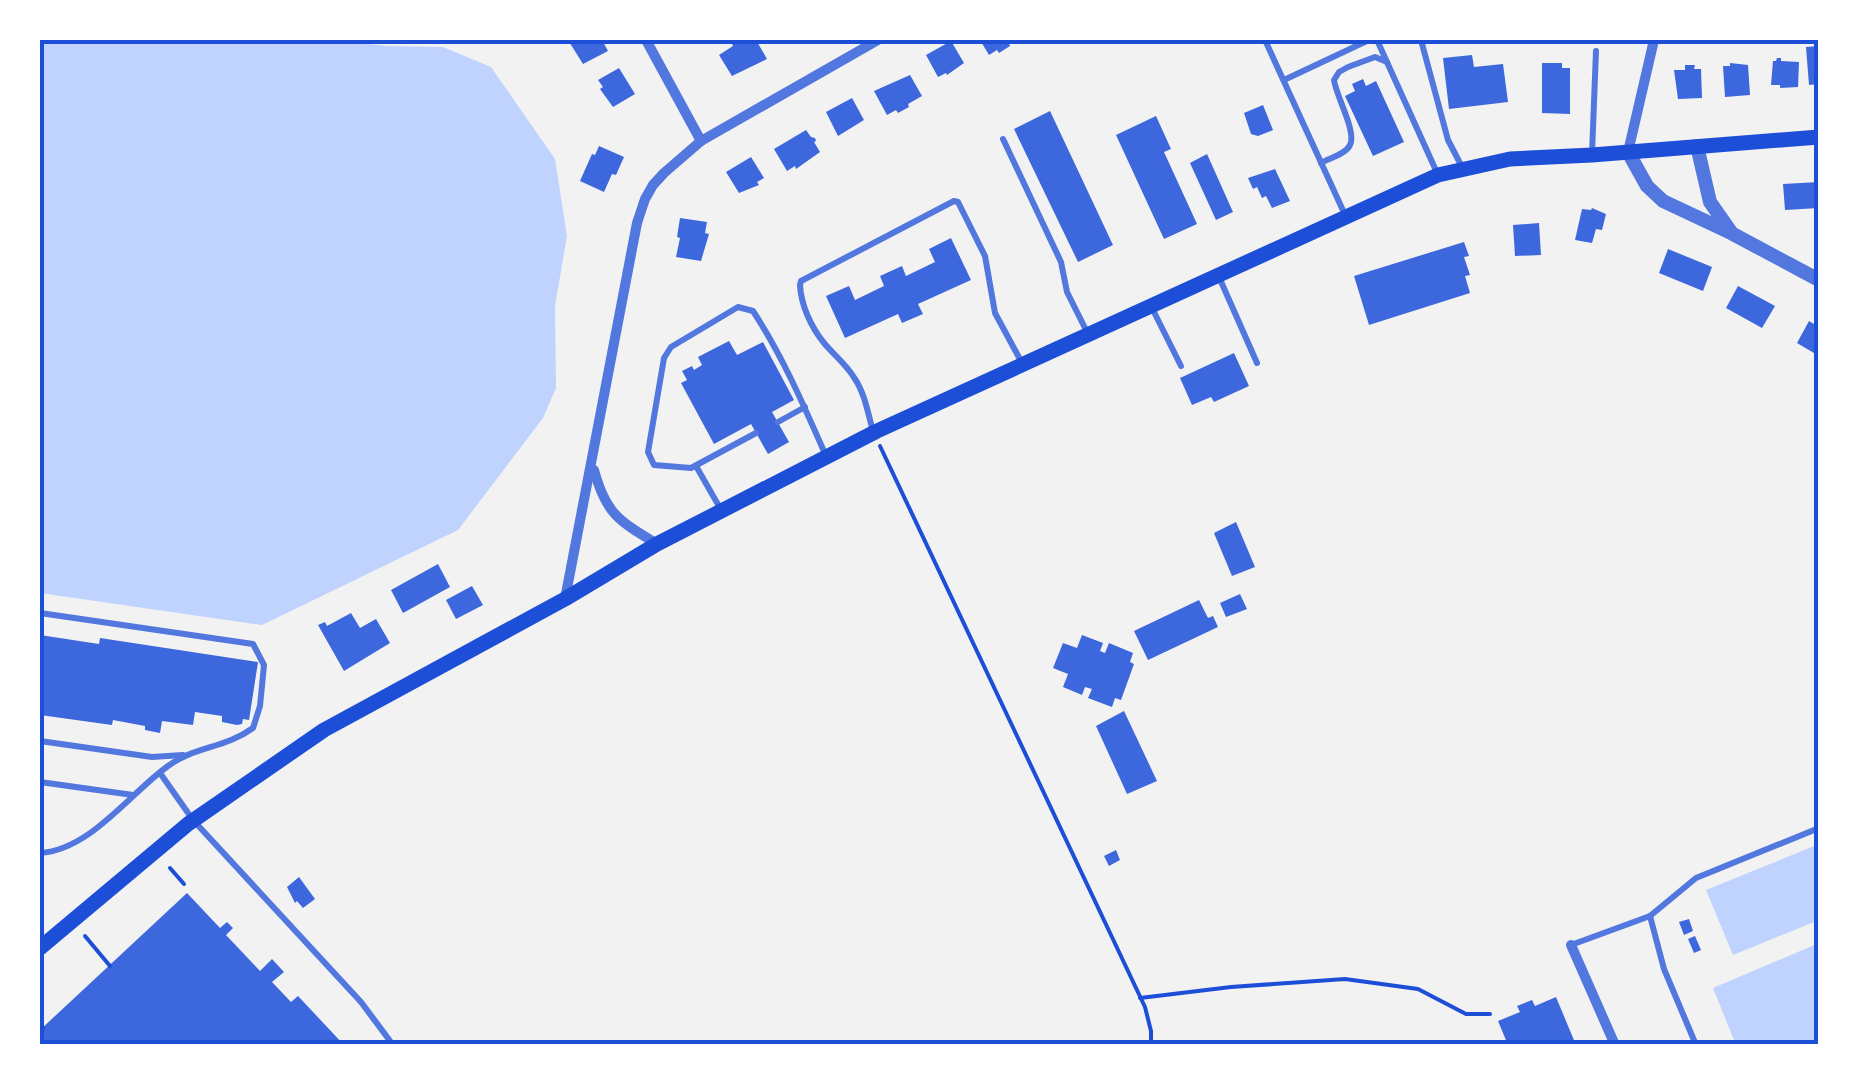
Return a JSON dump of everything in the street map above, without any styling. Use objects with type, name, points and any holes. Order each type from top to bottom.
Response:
[{"type":"main road","points":[[41,946],[193,820],[324,730],[657,544],[874,432],[1150,305],[1438,175],[1462,168],[1510,158],[1819,138]]},
{"type":"street","points":[[646,40],[701,141]]},
{"type":"street","points":[[564,598],[637,223],[645,199],[664,173],[701,141],[878,40]]},
{"type":"street","points":[[1654,40],[1628,152],[1646,186],[1672,206],[1819,280]]},
{"type":"street","points":[[1697,146],[1710,202],[1731,233]]},
{"type":"street","points":[[592,464],[605,504],[657,544]]},
{"type":"street","points":[[1572,945],[1614,1045]]},
{"type":"lane","points":[[1265,40],[1346,218]]},
{"type":"lane","points":[[1284,80],[1373,40],[1438,175]]},
{"type":"lane","points":[[1421,40],[1448,140],[1462,168]]},
{"type":"lane","points":[[1592,155],[1596,51]]},
{"type":"lane","points":[[1321,162],[1352,143],[1352,132],[1336,93],[1334,80],[1339,72],[1375,57],[1386,62]]},
{"type":"lane","points":[[1004,140],[1061,262],[1067,292],[1088,334]]},
{"type":"lane","points":[[874,432],[855,378],[822,342],[808,316],[801,281],[954,202],[958,202],[985,256],[995,314],[1022,364]]},
{"type":"lane","points":[[1218,276],[1257,364]]},
{"type":"lane","points":[[1150,305],[1181,366]]},
{"type":"lane","points":[[756,433],[691,468],[654,464],[648,452],[664,358],[671,347],[738,307],[753,311],[770,337],[826,457]]},
{"type":"lane","points":[[778,422],[805,407]]},
{"type":"lane","points":[[696,466],[721,511]]},
{"type":"lane","points":[[40,613],[253,644],[264,664],[260,706],[253,728],[224,745],[169,764],[79,841],[40,853]]},
{"type":"lane","points":[[40,740],[152,756],[187,755]]},
{"type":"lane","points":[[160,772],[193,820],[360,1002],[392,1045]]},
{"type":"lane","points":[[40,782],[134,795]]},
{"type":"lane","points":[[1572,945],[1650,916],[1696,878],[1819,828]]},
{"type":"lane","points":[[1650,916],[1664,969],[1696,1045]]},
{"type":"path","points":[[874,432],[1140,998],[1149,1020],[1150,1045]]},
{"type":"path","points":[[170,868],[184,884]]},
{"type":"path","points":[[85,936],[110,966]]},
{"type":"path","points":[[1140,998],[1345,979],[1418,989],[1466,1014],[1490,1014]]},
{"type":"water","points":[[40,40],[332,40],[443,47],[491,67],[555,159],[567,236],[555,306],[556,388],[543,418],[458,530],[262,625],[40,593]]},
{"type":"water","points":[[1819,844],[1819,920],[1733,955],[1706,890]]},
{"type":"water","points":[[1819,943],[1819,1045],[1736,1045],[1713,988]]},
{"type":"building","points":[[568,40],[602,40],[608,51],[583,64]]},
{"type":"building","points":[[738,40],[756,40],[767,59],[732,76],[719,55]]},
{"type":"building","points":[[980,40],[1014,40],[999,53],[997,50],[989,55]]},
{"type":"building","points":[[951,41],[964,63],[938,77],[926,55]]},
{"type":"building","points":[[1819,46],[1819,84],[1809,85],[1806,47]]},
{"type":"building","points":[[1472,55],[1474,67],[1503,64],[1508,102],[1449,109],[1443,58]]},
{"type":"building","points":[[1777,58],[1799,62],[1798,87],[1771,85],[1773,61]]},
{"type":"building","points":[[1542,63],[1562,63],[1562,68],[1570,68],[1570,114],[1542,113]]},
{"type":"building","points":[[1685,65],[1701,69],[1702,98],[1678,99],[1674,70],[1685,70]]},
{"type":"building","points":[[1748,65],[1750,95],[1725,97],[1723,66]]},
{"type":"building","points":[[619,68],[635,94],[613,107],[598,80]]},
{"type":"building","points":[[910,75],[922,96],[898,113],[896,110],[887,115],[874,91]]},
{"type":"building","points":[[1363,79],[1366,86],[1376,81],[1404,142],[1373,156],[1345,96],[1355,91],[1352,84]]},
{"type":"building","points":[[852,98],[864,120],[838,136],[826,112]]},
{"type":"building","points":[[1263,105],[1273,130],[1258,136],[1251,134],[1244,113]]},
{"type":"building","points":[[1050,111],[1113,245],[1078,262],[1014,129]]},
{"type":"building","points":[[1156,116],[1171,149],[1164,152],[1197,224],[1164,239],[1116,135]]},
{"type":"building","points":[[806,130],[815,138],[820,152],[787,171],[774,149]]},
{"type":"building","points":[[599,146],[624,157],[604,192],[580,181]]},
{"type":"building","points":[[1207,154],[1233,212],[1216,220],[1190,163]]},
{"type":"building","points":[[751,157],[764,178],[757,182],[759,185],[739,193],[726,172]]},
{"type":"building","points":[[1275,169],[1290,201],[1272,208],[1248,178]]},
{"type":"building","points":[[1819,182],[1819,208],[1785,210],[1783,184]]},
{"type":"building","points":[[1592,208],[1606,214],[1602,230],[1596,229],[1592,243],[1575,240],[1582,209]]},
{"type":"building","points":[[680,218],[707,222],[705,233],[709,234],[701,261],[676,257]]},
{"type":"building","points":[[1539,223],[1541,255],[1515,256],[1513,225]]},
{"type":"building","points":[[951,238],[971,280],[918,304],[923,314],[902,323],[898,314],[845,338],[826,296],[849,286],[855,300],[884,286],[880,276],[902,266],[906,276],[935,262],[929,249]]},
{"type":"building","points":[[1464,242],[1469,256],[1464,257],[1470,293],[1369,325],[1354,276]]},
{"type":"building","points":[[1668,249],[1712,267],[1703,291],[1659,273]]},
{"type":"building","points":[[1738,286],[1775,306],[1762,328],[1726,308]]},
{"type":"building","points":[[1809,321],[1819,327],[1819,356],[1797,343]]},
{"type":"building","points":[[729,341],[737,355],[763,342],[794,400],[772,412],[789,442],[768,454],[751,424],[714,444],[681,383],[687,380],[682,371],[702,365],[698,357]]},
{"type":"building","points":[[1234,353],[1249,386],[1214,402],[1211,397],[1192,405],[1180,378]]},
{"type":"building","points":[[1236,522],[1255,567],[1232,576],[1214,533]]},
{"type":"building","points":[[438,564],[450,587],[403,613],[391,590]]},
{"type":"building","points":[[472,586],[483,605],[456,619],[446,600]]},
{"type":"building","points":[[1240,594],[1247,609],[1226,617],[1220,603]]},
{"type":"building","points":[[1199,600],[1218,627],[1148,660],[1134,631]]},
{"type":"building","points":[[351,613],[360,628],[376,619],[390,643],[344,671],[318,625],[325,622],[327,626]]},
{"type":"building","points":[[40,635],[99,644],[100,638],[258,662],[249,720],[243,719],[237,725],[222,722],[222,716],[195,712],[193,725],[162,721],[160,733],[113,720],[112,725],[40,715]]},
{"type":"building","points":[[1082,635],[1103,643],[1100,651],[1105,653],[1109,643],[1133,653],[1130,662],[1134,664],[1121,700],[1115,698],[1112,707],[1088,698],[1092,689],[1085,687],[1082,695],[1063,687],[1068,674],[1053,668],[1063,643],[1077,648]]},
{"type":"building","points":[[1124,711],[1157,781],[1127,794],[1096,726]]},
{"type":"building","points":[[1116,850],[1120,860],[1109,866],[1104,856]]},
{"type":"building","points":[[299,877],[315,899],[303,908],[295,903],[287,887]]},
{"type":"building","points":[[187,893],[220,928],[227,922],[233,928],[226,935],[260,971],[272,959],[284,972],[272,982],[291,1002],[298,996],[344,1045],[40,1045],[40,1030]]},
{"type":"building","points":[[1689,919],[1693,931],[1684,935],[1679,922]]},
{"type":"building","points":[[1695,936],[1701,950],[1694,953],[1688,939]]},
{"type":"building","points":[[1556,997],[1576,1045],[1508,1045],[1498,1021],[1520,1012],[1517,1006],[1532,1000],[1535,1006]]}]
